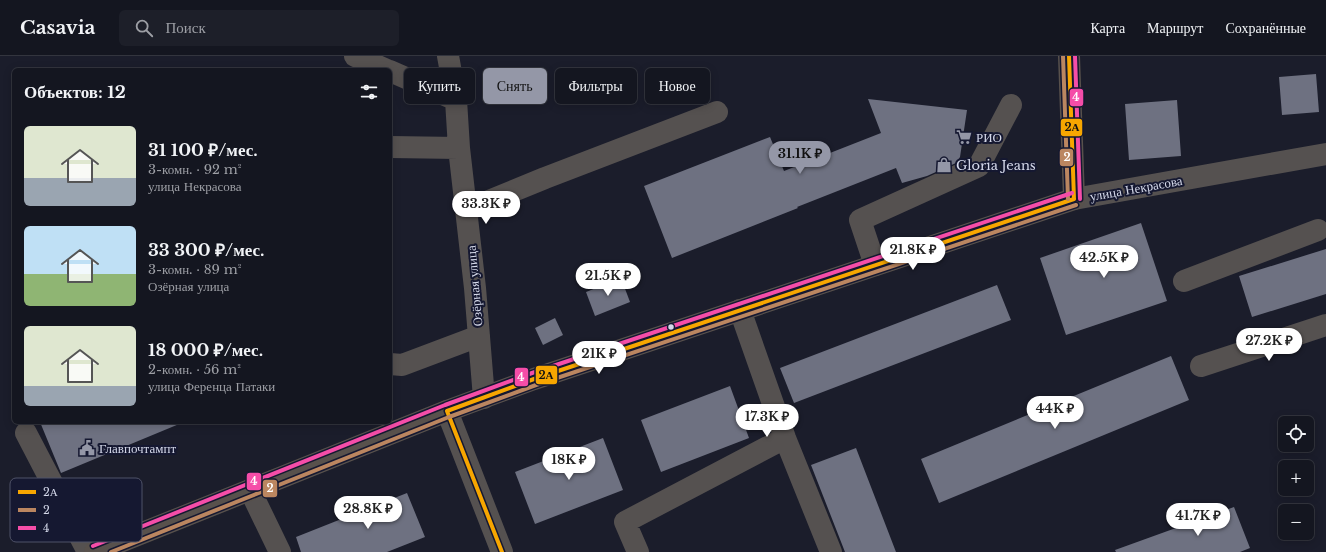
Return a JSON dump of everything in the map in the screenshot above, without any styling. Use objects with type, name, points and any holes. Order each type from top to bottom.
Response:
[{"type":"main road","points":[[1069,56],[1074,199]]},
{"type":"main road","name":"улица Некрасова","points":[[142,537],[250,490],[447,411],[534,379],[1074,199]]},
{"type":"main road","name":"улица Некрасова","points":[[95,552],[116,548],[130,542]]},
{"type":"street","points":[[355,56],[382,68]]},
{"type":"street","name":"Озёрная улица","points":[[448,56],[450,68]]},
{"type":"street","points":[[392,72],[404,77]]},
{"type":"street","name":"Озёрная улица","points":[[456,104],[484,398]]},
{"type":"street","points":[[875,265],[860,220],[979,166],[1010,105]]},
{"type":"street","points":[[467,210],[545,178],[716,112]]},
{"type":"street","points":[[392,147],[460,148]]},
{"type":"street","name":"улица Некрасова","points":[[1074,199],[1326,154]]},
{"type":"street","points":[[1184,280],[1318,230]]},
{"type":"street","points":[[740,310],[785,438],[831,552]]},
{"type":"street","points":[[1201,366],[1326,325]]},
{"type":"street","points":[[392,364],[402,365],[479,336]]},
{"type":"street","points":[[447,411],[502,552]]},
{"type":"street","points":[[26,433],[49,478]]},
{"type":"street","points":[[638,552],[625,522],[785,438]]},
{"type":"street","points":[[250,490],[280,552]]},
{"type":"street","points":[[83,542],[88,552]]},
{"type":"building","points":[[1316,74],[1319,112],[1282,115],[1279,77]]},
{"type":"building","points":[[868,99],[967,110],[960,157],[956,163],[927,176],[902,183],[896,168],[672,258],[644,186],[770,137],[784,171],[881,133]]},
{"type":"building","points":[[1177,100],[1181,156],[1129,160],[1125,104]]},
{"type":"building","points":[[1141,223],[1167,301],[1066,335],[1040,258]]},
{"type":"building","points":[[1326,249],[1326,294],[1252,317],[1239,276]]},
{"type":"building","points":[[621,278],[630,302],[595,316],[586,292]]},
{"type":"building","points":[[997,285],[1011,320],[794,403],[780,368]]},
{"type":"building","points":[[555,318],[563,335],[543,345],[535,328]]},
{"type":"building","points":[[1171,356],[1189,400],[939,503],[921,459]]},
{"type":"building","points":[[730,386],[749,438],[661,472],[641,420]]},
{"type":"building","name":"Главпочтампт","points":[[41,424],[179,424],[61,473]]},
{"type":"building","points":[[603,438],[623,490],[535,524],[515,472]]},
{"type":"building","points":[[856,448],[896,552],[845,552],[811,465]]},
{"type":"building","points":[[407,493],[425,537],[387,552],[301,552],[296,537]]},
{"type":"building","points":[[1234,507],[1250,548],[1240,552],[1116,552],[1115,550]]},
{"type":"transit line","name":"2","points":[[1063,56],[1068,199]]},
{"type":"transit line","name":"2А","points":[[1069,56],[1074,199]]},
{"type":"transit line","name":"4","points":[[1075,56],[1080,199]]},
{"type":"transit line","name":"4","points":[[142,526],[445,405],[532,373],[1072,193]]},
{"type":"transit line","name":"2А","points":[[447,411],[534,379],[1074,199]]},
{"type":"transit line","name":"2","points":[[142,540],[449,417],[536,385],[1076,205]]},
{"type":"transit line","name":"2А","points":[[447,411],[502,552]]},
{"type":"transit line","name":"4","points":[[93,546],[103,542]]},
{"type":"transit line","name":"2","points":[[111,552],[136,542]]},
{"type":"place","name":"РИО","points":[[964,137]]},
{"type":"place","name":"Gloria Jeans","points":[[944,165]]},
{"type":"place","name":"Главпочтампт","points":[[87,448]]}]
